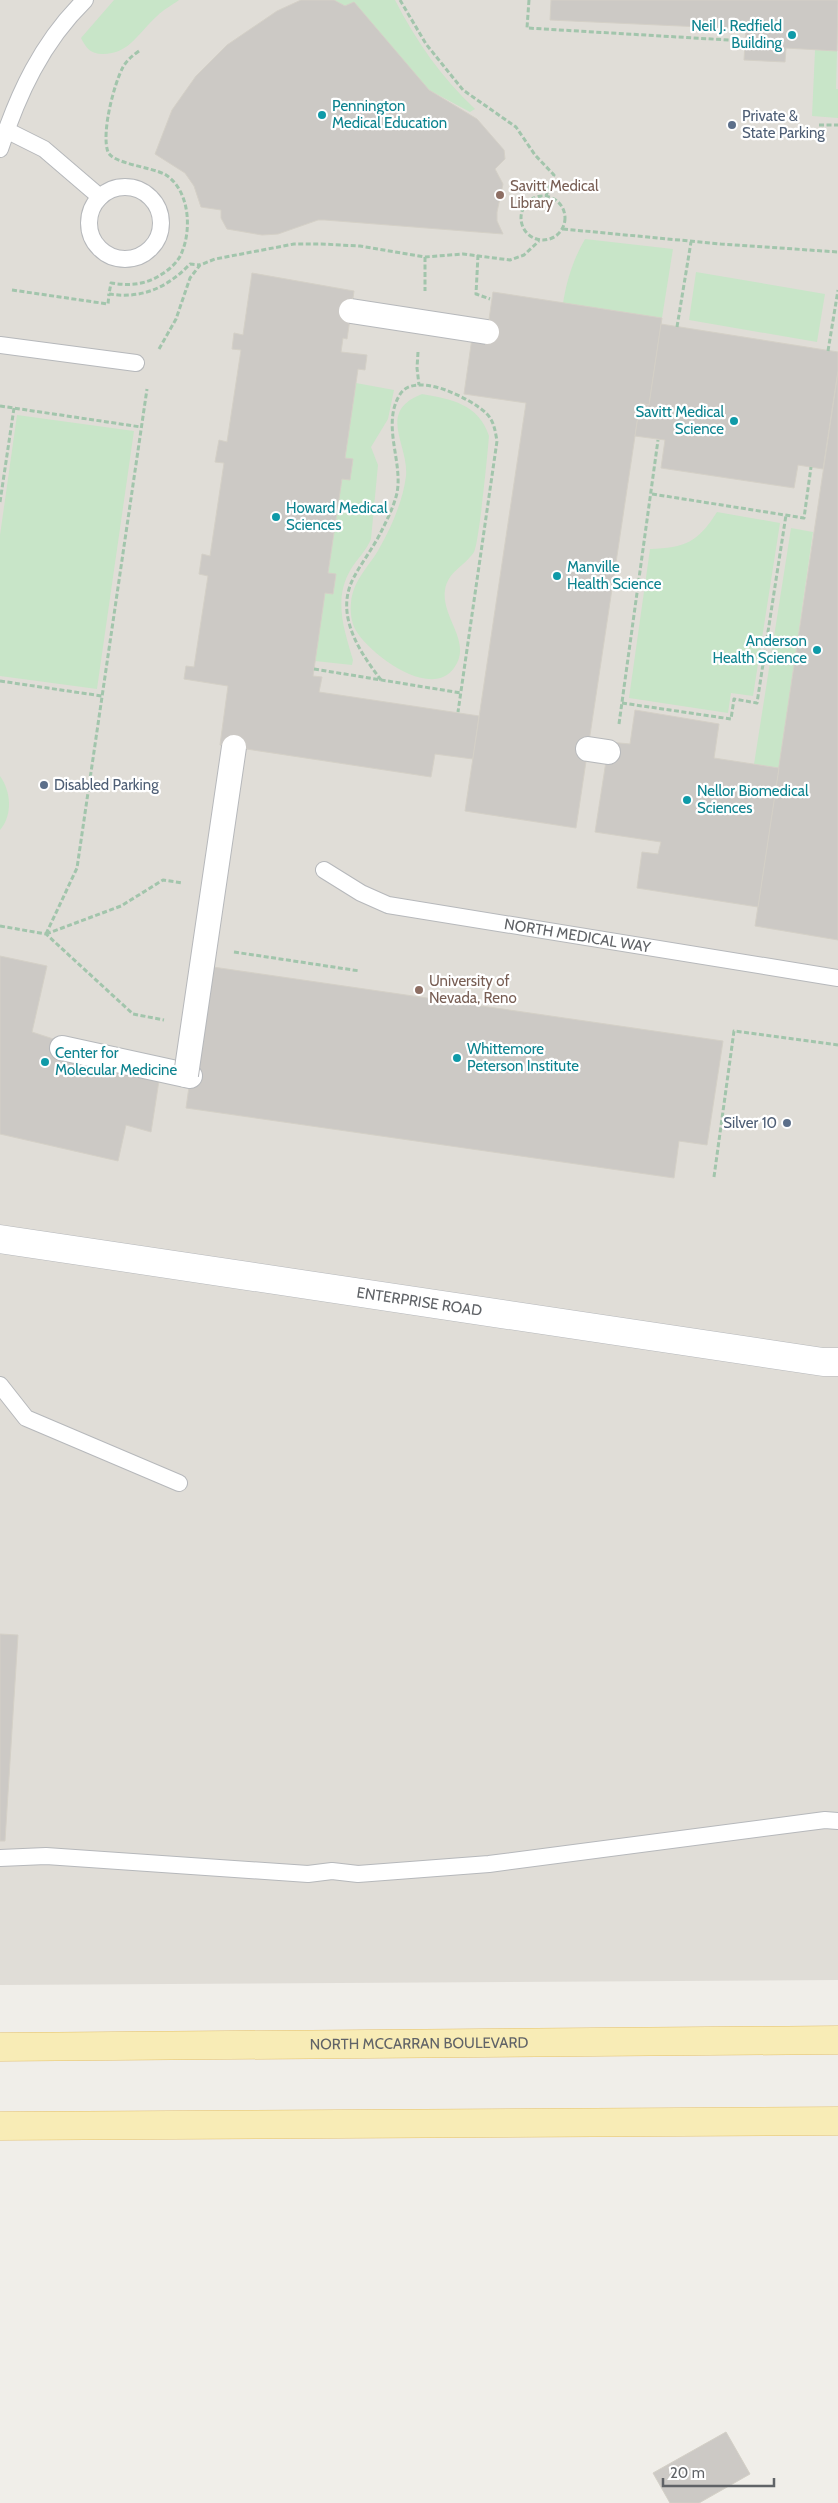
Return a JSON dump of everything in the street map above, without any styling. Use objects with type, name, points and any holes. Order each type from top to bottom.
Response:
[{"type":"main road","name":"NORTH MCCARRAN BOULEVARD","points":[[0,2047],[838,2040]]},
{"type":"main road","points":[[0,2126],[838,2121]]},
{"type":"street","points":[[351,311],[488,332]]},
{"type":"street","points":[[62,1048],[188,1076],[234,747]]},
{"type":"street","name":"ENTERPRISE ROAD","points":[[0,1239],[823,1362],[838,1362]]},
{"type":"lane","points":[[0,149],[28,76],[51,40],[85,0]]},
{"type":"lane","points":[[6,130],[44,148],[100,197]]},
{"type":"lane","points":[[122,187],[134,188],[154,200],[160,211],[162,223],[160,236],[154,246],[145,254],[134,259],[122,260],[110,256],[101,250],[90,230],[89,218],[100,197],[109,190],[122,187]]},
{"type":"lane","points":[[0,345],[136,363]]},
{"type":"lane","name":"NORTH MEDICAL WAY","points":[[324,870],[362,893],[388,905],[838,978]]},
{"type":"lane","points":[[0,1385],[26,1418],[179,1483]]},
{"type":"lane","points":[[0,1858],[46,1856],[308,1874],[332,1871],[358,1874],[489,1864],[825,1820],[838,1821]]},
{"type":"path","points":[[400,0],[410,20],[426,44],[464,90],[516,126],[536,155],[554,175],[546,196]]},
{"type":"path","points":[[529,0],[528,28],[745,40]]},
{"type":"path","points":[[12,290],[108,304],[111,283],[128,286],[148,282],[174,264],[182,252],[186,232],[184,198],[176,184],[166,175],[153,169],[116,161],[109,154],[107,134],[117,83],[129,58],[139,50]]},
{"type":"path","points":[[819,125],[838,125]]},
{"type":"path","points":[[109,294],[123,296],[150,292],[177,278],[190,264],[200,265],[215,259],[294,244],[360,246],[424,257],[478,255],[497,260],[510,260],[524,255],[539,241],[553,238],[563,229],[565,215],[563,208],[559,203],[546,196],[531,199],[525,204],[520,218],[525,233],[539,241]]},
{"type":"path","points":[[563,229],[691,242],[838,252]]},
{"type":"path","points":[[677,327],[691,242]]},
{"type":"path","points":[[478,255],[476,294],[493,300]]},
{"type":"path","points":[[155,355],[176,319],[190,278],[200,265]]},
{"type":"path","points":[[828,351],[838,290]]},
{"type":"path","points":[[46,934],[77,868],[148,380]]},
{"type":"path","points":[[381,680],[365,660],[347,622],[347,603],[354,576],[370,554],[396,495],[397,457],[392,437],[394,416],[399,396],[407,387],[419,384],[453,392],[472,403],[486,414],[494,425],[497,441],[458,712]]},
{"type":"path","points":[[0,406],[141,427]]},
{"type":"path","points":[[0,502],[14,408]]},
{"type":"path","points":[[618,727],[652,494],[658,440]]},
{"type":"path","points":[[652,494],[804,518],[811,467]]},
{"type":"path","points":[[622,703],[731,719],[734,699],[757,703],[786,515]]},
{"type":"path","points":[[314,669],[461,693]]},
{"type":"path","points":[[0,681],[102,696]]},
{"type":"path","points":[[0,926],[46,934],[121,906],[163,880]]},
{"type":"path","points":[[46,934],[133,1014],[170,1021]]},
{"type":"path","points":[[233,952],[360,971]]},
{"type":"path","points":[[714,1177],[734,1031],[838,1045]]},
{"type":"shaded area","name":"University of Nevada, Reno","points":[[0,0],[838,0],[838,1980],[0,1985]]},
{"type":"green space","points":[[114,0],[179,0],[159,14],[126,47],[111,53],[101,54],[91,51],[81,38]]},
{"type":"green space","points":[[334,0],[395,0],[430,58],[475,109],[470,112],[429,90],[349,5],[345,6]]},
{"type":"green space","points":[[815,50],[837,51],[836,89],[838,89],[838,118],[812,116]]},
{"type":"green space","points":[[585,239],[673,249],[662,318],[563,303],[571,270]]},
{"type":"green space","points":[[696,272],[825,294],[817,342],[689,320]]},
{"type":"green space","points":[[356,383],[394,390],[388,419],[371,447],[378,465],[371,539],[351,569],[342,592],[342,614],[353,660],[352,665],[315,661],[325,593],[333,594],[336,575],[328,573],[342,479],[350,480],[353,459],[345,458]]},
{"type":"green space","points":[[422,394],[453,401],[471,410],[484,425],[489,436],[483,496],[474,552],[453,573],[445,590],[447,610],[458,639],[459,658],[454,668],[444,677],[431,679],[401,670],[373,650],[355,629],[351,609],[352,594],[358,580],[376,554],[393,522],[402,494],[406,476],[406,464],[398,430],[398,419],[401,410],[408,401]]},
{"type":"green space","points":[[17,415],[134,431],[97,689],[0,676],[0,535]]},
{"type":"green space","points":[[717,512],[780,523],[753,696],[731,693],[728,713],[629,698],[650,549],[673,547],[690,541],[697,537]]},
{"type":"green space","points":[[791,528],[813,532],[779,768],[754,764]]},
{"type":"green space","points":[[0,776],[8,796],[9,810],[0,830]]},
{"type":"building","name":"Pennington Medical Education","points":[[301,0],[334,0],[345,6],[354,2],[429,90],[477,119],[504,150],[505,159],[495,169],[503,184],[497,221],[503,234],[325,220],[318,220],[278,234],[262,235],[227,229],[221,218],[221,210],[201,207],[194,186],[185,173],[155,154],[172,110],[196,76],[227,45],[277,11]]},
{"type":"building","name":"Neil J. Redfield Building","points":[[551,0],[838,0],[837,51],[786,48],[785,62],[744,60],[746,29],[550,20]]},
{"type":"building","name":"Howard Medical Sciences","points":[[252,273],[354,291],[347,339],[343,338],[341,352],[367,355],[365,370],[358,369],[345,458],[353,459],[350,480],[342,479],[328,573],[336,574],[333,594],[325,593],[313,676],[322,677],[319,692],[479,716],[473,759],[435,754],[431,777],[220,745],[228,686],[184,679],[186,666],[194,667],[208,576],[199,574],[202,554],[210,556],[224,463],[215,462],[219,440],[227,442],[241,350],[232,349],[234,333],[243,335]]},
{"type":"building","name":"Manville Health Science","points":[[493,292],[662,318],[649,405],[640,403],[576,828],[465,811],[526,403],[464,394],[472,338],[486,340]]},
{"type":"building","name":"Savitt Medical Science","points":[[661,324],[838,352],[838,371],[823,469],[798,465],[794,488],[661,468],[665,440],[635,436],[640,403],[649,405]]},
{"type":"building","name":"Anderson Health Science","points":[[838,372],[838,940],[755,926]]},
{"type":"building","name":"Nellor Biomedical Sciences","points":[[635,710],[719,724],[714,758],[779,768],[758,907],[637,888],[642,852],[658,854],[661,842],[595,832],[609,742],[630,744]]},
{"type":"building","name":"Center for Molecular Medicine","points":[[0,956],[47,966],[32,1032],[160,1074],[151,1132],[126,1125],[118,1161],[0,1134]]},
{"type":"building","name":"Whittemore Peterson Institute","points":[[206,966],[723,1041],[707,1145],[679,1141],[674,1178],[186,1108]]},
{"type":"building","points":[[0,1634],[18,1635],[5,1841],[0,1841]]},
{"type":"building","points":[[726,2432],[750,2474],[699,2503],[670,2503],[653,2473]]},
{"type":"place","name":"Neil J. Redfield Building","points":[[792,35]]},
{"type":"place","name":"Pennington Medical Education","points":[[322,115]]},
{"type":"place","name":"Private & State Parking","points":[[732,125]]},
{"type":"place","name":"Savitt Medical Library","points":[[500,195]]},
{"type":"place","name":"Savitt Medical Science","points":[[734,421]]},
{"type":"place","name":"Howard Medical Sciences","points":[[276,517]]},
{"type":"place","name":"Manville Health Science","points":[[557,576]]},
{"type":"place","name":"Anderson Health Science","points":[[817,650]]},
{"type":"place","name":"Disabled Parking","points":[[44,785]]},
{"type":"place","name":"Nellor Biomedical Sciences","points":[[687,800]]},
{"type":"place","name":"University of Nevada, Reno","points":[[419,990]]},
{"type":"place","name":"Whittemore Peterson Institute","points":[[457,1058]]},
{"type":"place","name":"Center for Molecular Medicine","points":[[45,1062]]},
{"type":"place","name":"Silver 10","points":[[787,1123]]}]
